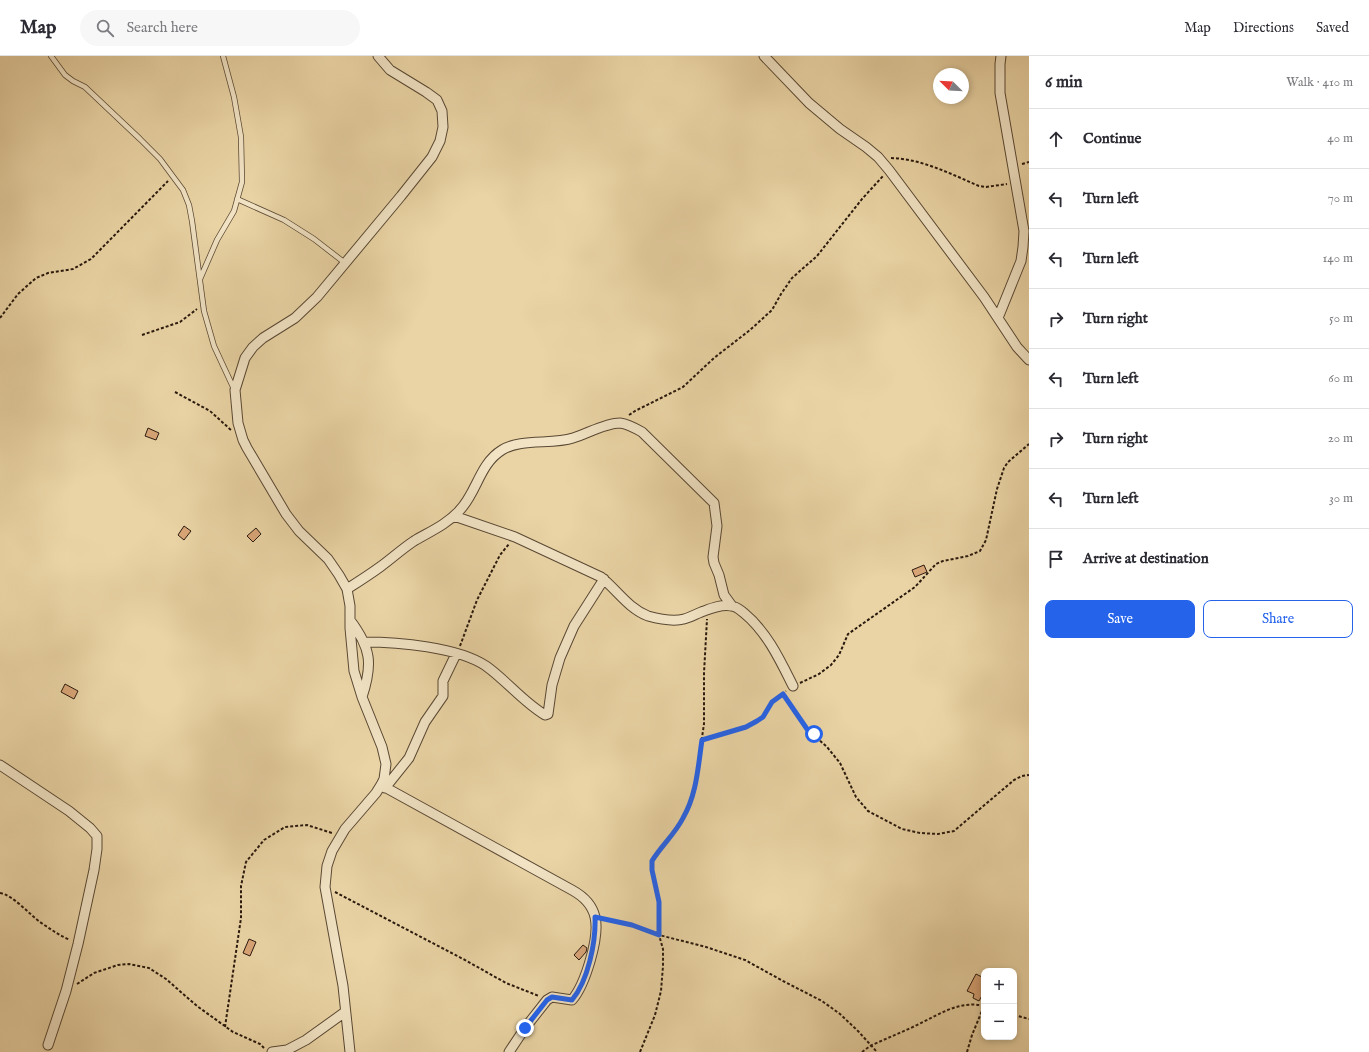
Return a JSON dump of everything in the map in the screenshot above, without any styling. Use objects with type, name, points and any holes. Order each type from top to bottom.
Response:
[{"type":"street","points":[[378,56],[390,70],[437,100],[442,110],[443,127],[440,141],[432,157],[317,297],[295,318],[263,338],[253,347],[245,358],[234,390],[243,440],[286,514],[299,531],[328,559],[347,589],[350,606],[354,671],[386,764],[383,787]]},
{"type":"street","points":[[764,56],[809,103],[840,129],[866,147],[889,170],[998,318],[1013,342],[1029,360]]},
{"type":"street","points":[[998,318],[1021,261],[1024,231],[1000,93],[1001,56]]},
{"type":"street","points":[[347,589],[380,567],[413,542],[454,516],[466,502],[483,469],[492,458],[503,449],[522,443],[562,441],[619,423],[630,426],[642,432],[714,503],[717,526],[713,557],[714,563],[724,595],[732,606]]},
{"type":"street","points":[[454,516],[515,537],[579,566],[604,579],[634,610],[649,616],[665,620],[684,619],[707,610],[723,606],[736,607],[758,627],[780,659],[793,686]]},
{"type":"street","points":[[364,642],[423,646],[468,657],[485,666],[530,706],[545,715],[548,714],[552,685],[560,658],[574,626],[604,579]]},
{"type":"street","points":[[350,620],[364,642],[369,663],[366,684],[362,697]]},
{"type":"street","points":[[350,1052],[343,986],[325,887],[327,866],[332,851],[341,836],[362,808],[409,758],[425,722],[443,696],[443,681],[456,654]]},
{"type":"street","points":[[0,765],[69,811],[90,828],[96,836],[97,849],[94,870],[78,944],[66,991],[48,1045]]},
{"type":"street","points":[[383,787],[572,890],[584,897],[589,903],[595,917],[595,942],[581,986],[576,996],[572,1000],[552,997],[547,1000],[525,1028],[510,1052]]},
{"type":"street","points":[[272,1052],[287,1050],[306,1040],[345,1012]]},
{"type":"lane","points":[[51,56],[64,75],[85,87],[160,159],[183,190],[189,206],[192,221],[203,305],[214,346],[234,390]]},
{"type":"lane","points":[[199,280],[217,240],[234,211],[242,182],[241,137],[234,97],[223,56]]},
{"type":"lane","points":[[237,199],[284,220],[314,239],[345,263]]},
{"type":"path","points":[[878,158],[905,158],[920,162],[979,186],[994,187],[1016,183]]},
{"type":"path","points":[[619,423],[635,411],[683,387],[714,358],[750,330],[772,310],[792,278],[817,256],[862,199],[889,170]]},
{"type":"path","points":[[0,318],[18,294],[36,278],[48,273],[73,269],[91,259],[173,176]]},
{"type":"path","points":[[142,335],[180,322],[203,305]]},
{"type":"path","points":[[175,392],[210,411],[243,440]]},
{"type":"path","points":[[702,740],[746,727],[763,717],[772,702],[793,686],[819,674],[831,665],[839,655],[848,634],[915,587],[936,564],[943,561],[968,556],[980,551],[986,540],[995,496],[1004,468],[1008,462],[1029,444]]},
{"type":"path","points":[[456,654],[461,645],[477,600],[500,556],[515,537]]},
{"type":"path","points":[[640,1052],[655,1014],[661,991],[663,966],[663,949],[659,935],[659,902],[652,870],[652,861],[683,820],[690,804],[695,785],[704,724],[704,672],[707,610]]},
{"type":"path","points":[[783,694],[807,729],[827,747],[840,763],[856,797],[868,811],[902,829],[920,833],[938,834],[954,831],[1014,780],[1022,776],[1029,775]]},
{"type":"path","points":[[225,1027],[241,918],[241,886],[246,862],[264,840],[285,827],[307,825],[341,836]]},
{"type":"path","points":[[325,887],[506,983],[547,1000]]},
{"type":"path","points":[[0,893],[12,898],[39,922],[54,932],[78,944]]},
{"type":"path","points":[[595,917],[632,925],[659,935],[706,947],[745,960],[783,982],[809,993],[822,1001],[840,1014],[877,1052]]},
{"type":"path","points":[[66,991],[94,972],[118,965],[129,964],[149,968],[166,979],[197,1006],[225,1027],[260,1044],[269,1052]]},
{"type":"path","points":[[862,1052],[870,1046],[949,1009],[965,1004],[981,1005]]},
{"type":"path","points":[[967,1052],[981,1013]]},
{"type":"path","points":[[1017,1016],[1029,1019]]},
{"type":"building","points":[[148,428],[159,433],[156,440],[145,436]]},
{"type":"building","points":[[184,526],[191,531],[184,540],[178,535]]},
{"type":"building","points":[[256,528],[261,534],[253,542],[247,536]]},
{"type":"building","points":[[924,565],[927,572],[915,577],[912,570]]},
{"type":"building","points":[[65,684],[78,691],[74,699],[61,692]]},
{"type":"building","points":[[249,939],[256,942],[250,956],[243,953]]},
{"type":"building","points":[[583,945],[587,948],[586,952],[579,960],[574,955]]},
{"type":"building","points":[[976,974],[981,976],[981,997],[979,1001],[973,998],[974,994],[967,991]]},
{"type":"route","points":[[525,1028],[547,1000],[552,997],[558,997],[572,1000],[576,996],[581,986],[595,942],[595,917],[632,925],[659,935],[659,902],[652,870],[652,861],[683,820],[690,804],[695,785],[702,740],[718,734],[746,727],[757,721],[763,717],[772,702],[783,694],[807,729],[814,734]]}]
